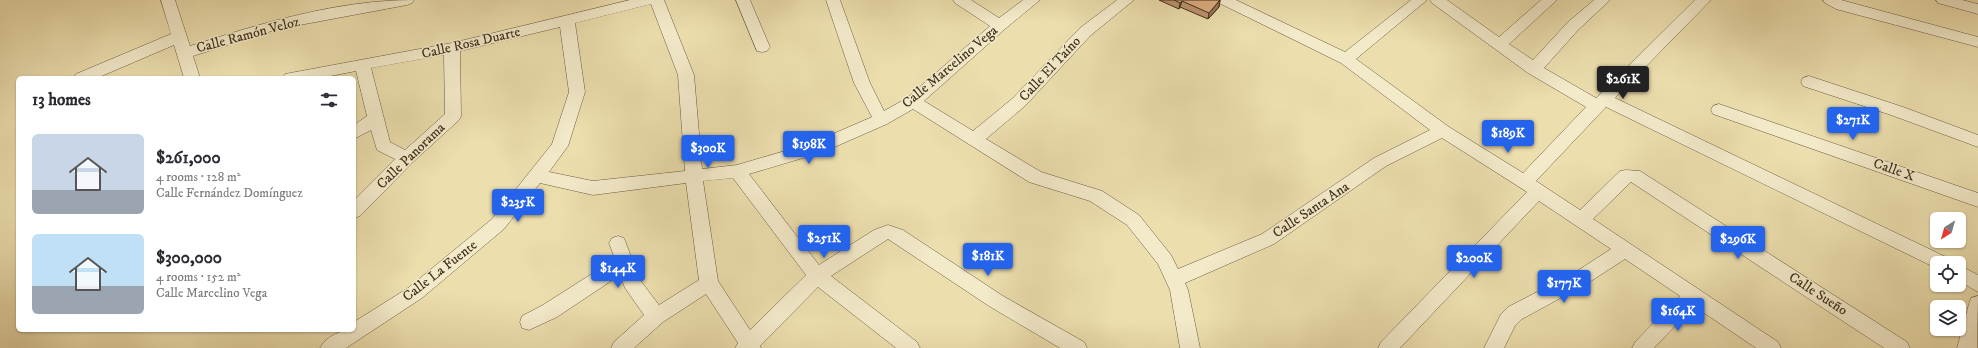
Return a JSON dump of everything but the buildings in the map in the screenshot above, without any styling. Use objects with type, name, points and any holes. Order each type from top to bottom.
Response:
[{"type":"street","points":[[168,0],[191,76]]},
{"type":"street","name":"Calle Ramón Veloz","points":[[184,53],[276,24],[407,0]]},
{"type":"street","name":"Calle Rosa Duarte","points":[[302,76],[452,48],[650,0]]},
{"type":"street","points":[[657,0],[686,75],[694,177],[710,283],[748,347],[817,276],[880,235],[888,232],[897,235],[996,301],[1077,348]]},
{"type":"street","points":[[743,0],[762,47]]},
{"type":"street","points":[[833,0],[862,83],[882,120]]},
{"type":"street","points":[[960,0],[1000,25]]},
{"type":"street","name":"Calle Marcelino Vega","points":[[536,176],[593,188],[737,171],[817,148],[882,120],[913,102],[1000,25],[1033,0]]},
{"type":"street","name":"Calle El Taíno","points":[[973,140],[1019,102],[1085,32],[1127,0]]},
{"type":"street","points":[[1224,0],[1346,60],[1443,131],[1581,220],[1771,348]]},
{"type":"street","points":[[1346,60],[1420,0]]},
{"type":"street","points":[[1437,0],[1534,69],[1600,103],[1930,257]]},
{"type":"street","points":[[1500,44],[1550,0]]},
{"type":"street","points":[[1534,69],[1573,26],[1603,0]]},
{"type":"street","points":[[1388,348],[1531,187],[1600,103],[1704,0]]},
{"type":"street","points":[[1830,0],[1841,6],[1978,42]]},
{"type":"street","points":[[1943,0],[1978,10]]},
{"type":"street","name":"Calle La Fuente","points":[[356,331],[414,293],[498,224],[560,146],[577,92],[567,20]]},
{"type":"street","points":[[87,76],[178,36]]},
{"type":"street","name":"Calle Panorama","points":[[356,209],[407,158],[453,116],[452,48]]},
{"type":"street","points":[[362,65],[383,146],[407,158]]},
{"type":"street","points":[[1809,82],[1897,111],[1978,141]]},
{"type":"street","points":[[913,102],[1035,177],[1096,196],[1133,220],[1165,260],[1179,290],[1190,348]]},
{"type":"street","name":"Calle X","points":[[1719,110],[1978,200]]},
{"type":"street","points":[[356,132],[376,118]]},
{"type":"street","name":"Calle Santa Ana","points":[[1174,279],[1268,239],[1380,162],[1443,131]]},
{"type":"street","points":[[737,171],[817,276],[910,348]]},
{"type":"street","name":"Calle Sueño","points":[[1581,220],[1626,176],[1634,176],[1900,348]]},
{"type":"street","points":[[618,243],[632,283],[656,316]]},
{"type":"street","points":[[1494,348],[1508,320],[1515,313],[1581,278],[1624,250]]},
{"type":"street","points":[[530,322],[550,311],[625,262]]},
{"type":"street","points":[[1966,276],[1978,284]]},
{"type":"street","points":[[621,348],[656,316],[710,283]]},
{"type":"street","points":[[1642,348],[1692,296]]},
{"type":"street","points":[[1967,348],[1978,304]]},
{"type":"street","name":"Calle La Fuente","points":[[330,348],[354,332]]}]
